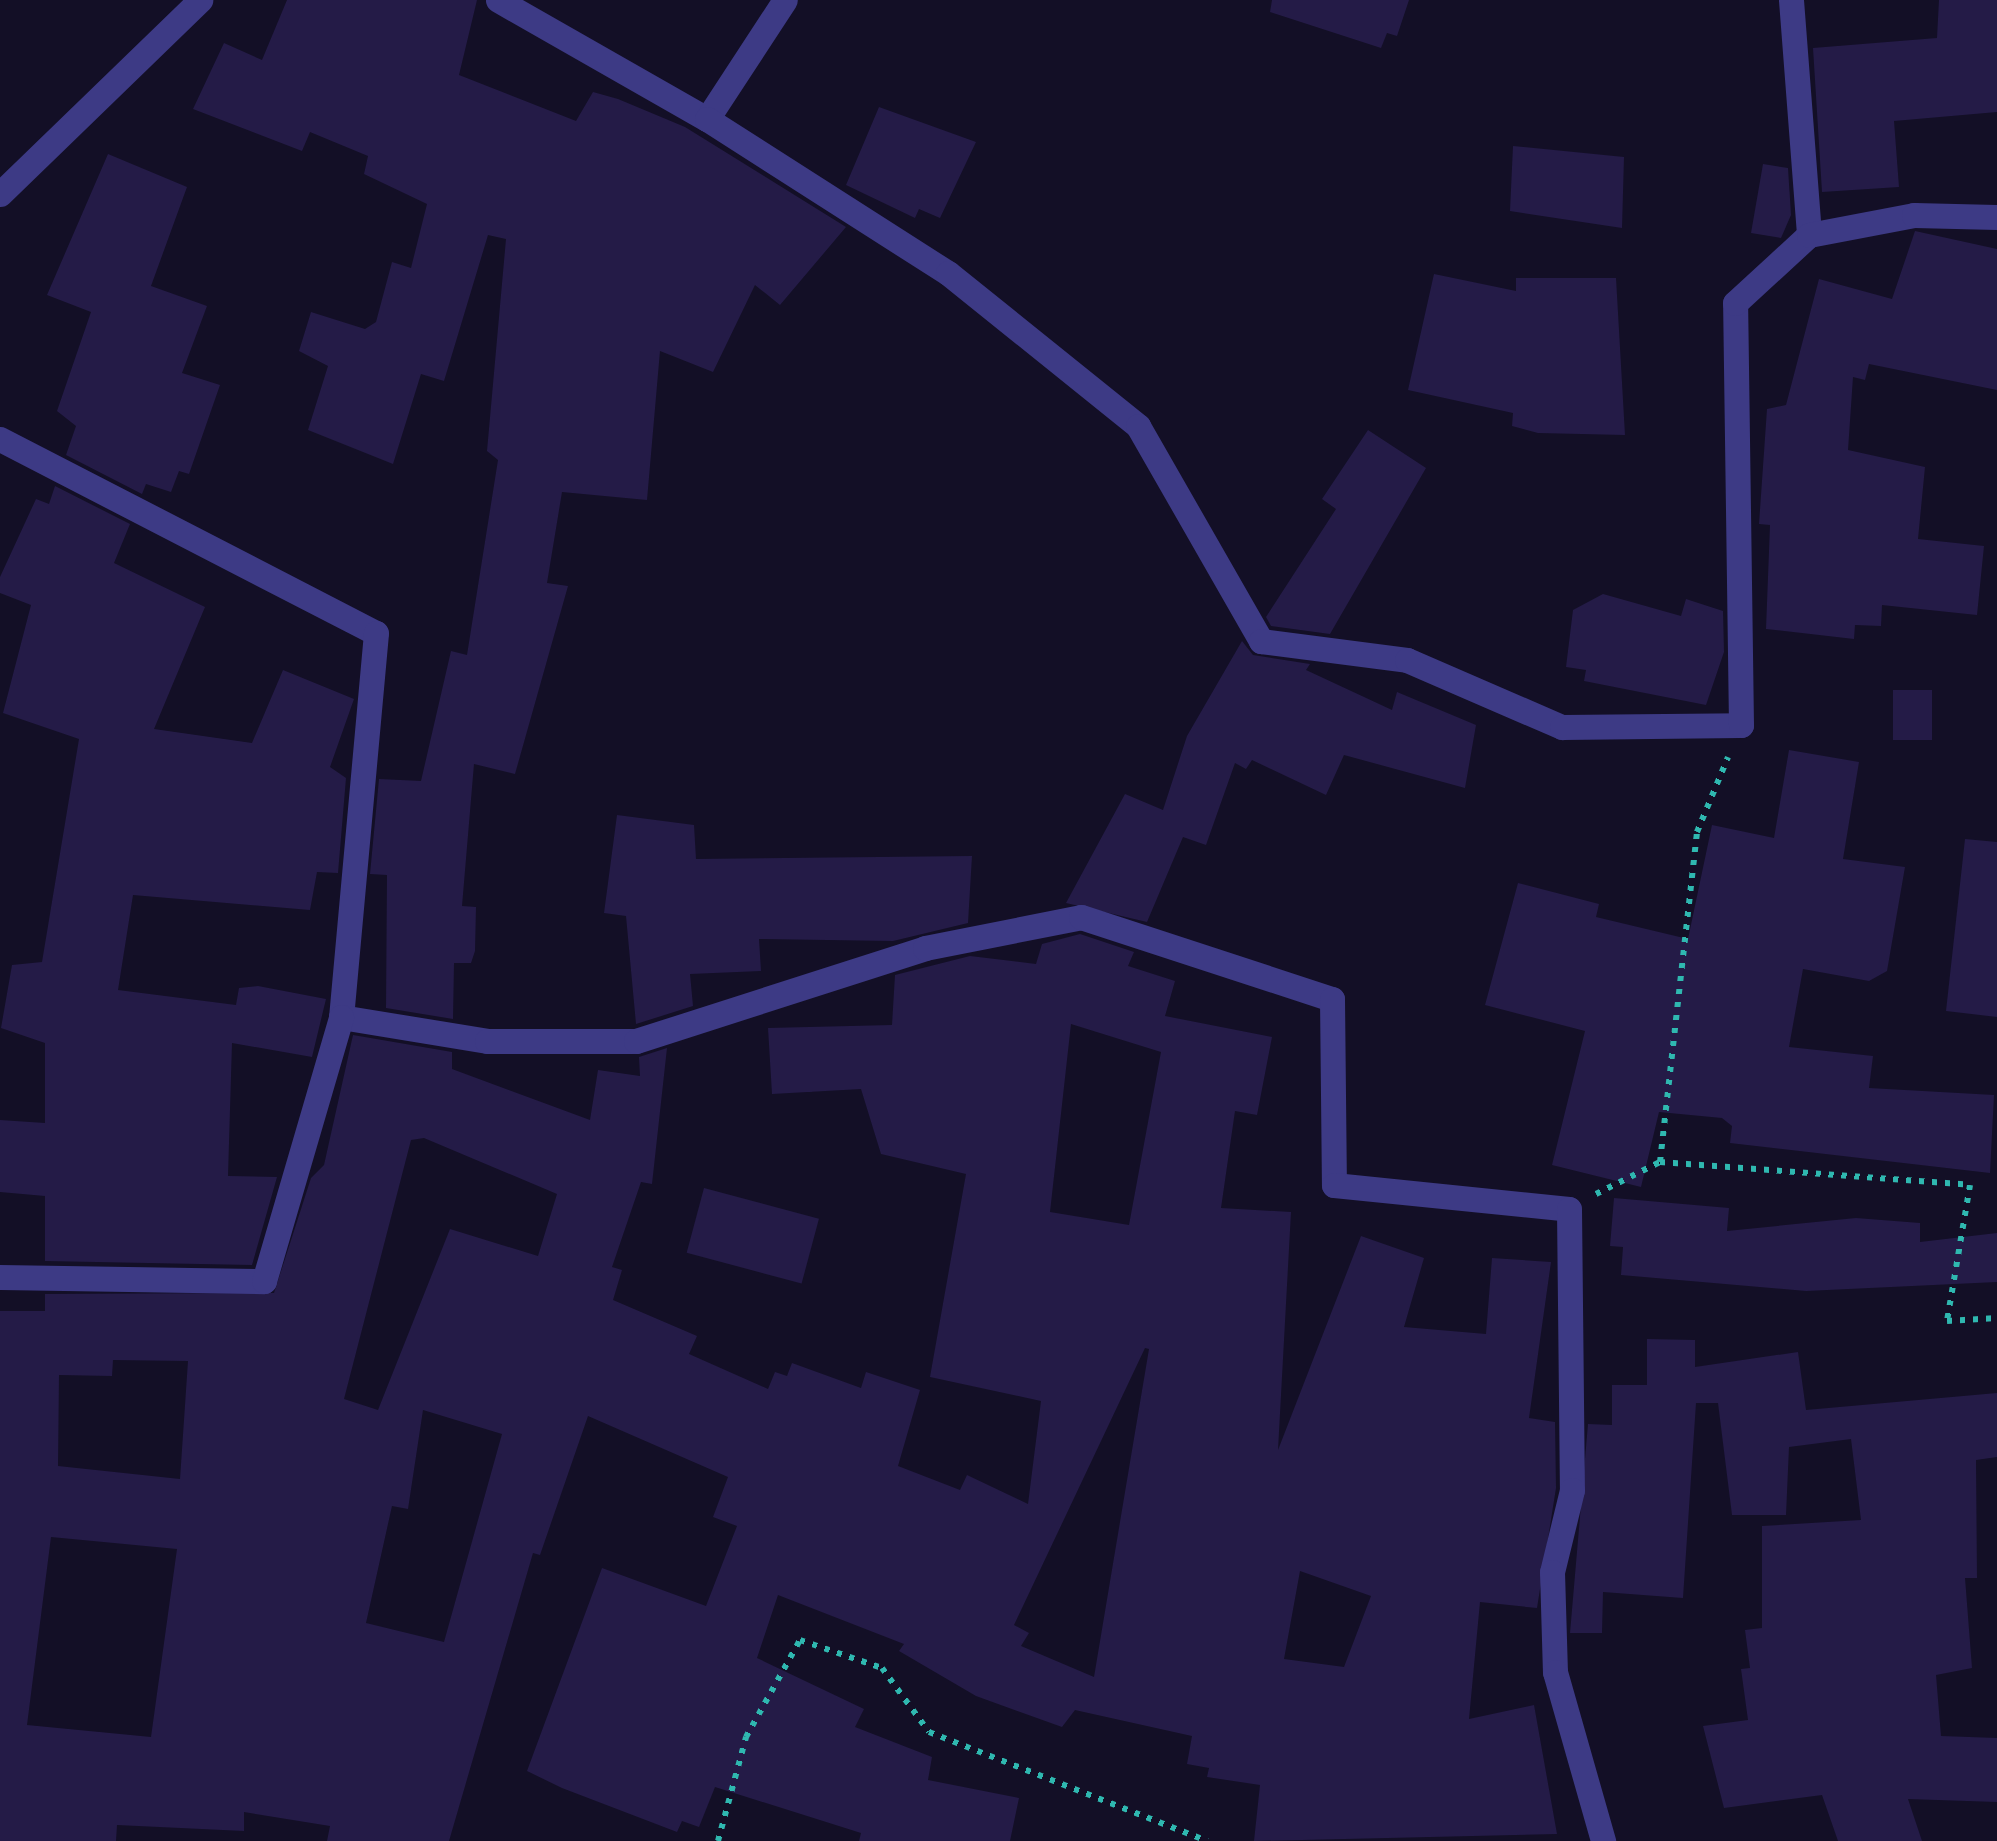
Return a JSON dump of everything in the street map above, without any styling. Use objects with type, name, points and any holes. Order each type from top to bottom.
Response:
[{"type":"street","points":[[0,194],[200,0]]},
{"type":"street","points":[[498,0],[707,118],[948,273],[1138,426],[1261,640],[1407,660],[1562,727],[1741,725],[1734,303],[1809,235],[1914,215],[1997,218]]},
{"type":"street","points":[[707,118],[785,0]]},
{"type":"street","points":[[1791,0],[1809,235]]},
{"type":"street","points":[[0,439],[376,633],[341,1016],[264,1281],[0,1276]]},
{"type":"street","points":[[341,1016],[487,1042],[636,1041],[925,948],[1081,916],[1332,1000],[1334,1185],[1568,1209],[1572,1490],[1552,1572],[1554,1672],[1603,1841]]},
{"type":"path","points":[[1660,1162],[1697,832],[1741,725]]},
{"type":"path","points":[[1568,1209],[1660,1162],[1970,1185],[1948,1320],[1997,1318]]},
{"type":"path","points":[[718,1841],[746,1736],[800,1640],[882,1668],[929,1732],[1207,1841]]},
{"type":"building","points":[[287,0],[477,0],[459,75],[576,121],[593,92],[618,99],[685,127],[846,227],[780,305],[755,285],[713,372],[660,351],[647,500],[562,492],[547,583],[568,586],[515,774],[474,764],[462,906],[476,907],[475,951],[471,963],[454,963],[453,1019],[386,1008],[387,875],[370,874],[379,779],[421,781],[451,651],[467,655],[498,460],[487,451],[506,239],[488,235],[444,381],[421,374],[393,464],[308,430],[328,366],[299,351],[311,312],[365,329],[376,322],[392,262],[411,268],[427,204],[364,174],[368,156],[310,132],[302,151],[193,109],[224,43],[262,60]]},
{"type":"building","points":[[1272,0],[1409,0],[1397,36],[1387,33],[1381,48],[1270,12]]},
{"type":"building","points":[[1939,0],[1997,0],[1997,112],[1894,121],[1899,187],[1822,192],[1813,48],[1937,38]]},
{"type":"building","points":[[879,107],[976,142],[940,218],[919,209],[915,218],[846,185]]},
{"type":"building","points":[[1513,146],[1624,157],[1622,228],[1510,211]]},
{"type":"building","points":[[108,154],[187,187],[151,286],[207,306],[182,373],[220,385],[189,474],[179,471],[171,492],[146,484],[142,494],[66,455],[76,426],[57,411],[91,312],[47,295]]},
{"type":"building","points":[[1763,164],[1788,168],[1791,215],[1781,238],[1751,233]]},
{"type":"building","points":[[1915,231],[1997,249],[1997,390],[1869,364],[1865,380],[1853,377],[1848,450],[1925,467],[1918,539],[1984,546],[1977,615],[1882,605],[1881,626],[1855,625],[1854,639],[1766,629],[1770,525],[1759,524],[1767,409],[1786,405],[1819,279],[1892,299]]},
{"type":"building","points":[[1434,274],[1516,291],[1516,278],[1616,278],[1625,435],[1538,433],[1512,426],[1513,413],[1408,390]]},
{"type":"building","points":[[1368,430],[1426,468],[1330,634],[1271,626],[1266,617],[1336,509],[1322,499]]},
{"type":"building","points":[[55,486],[130,524],[114,563],[205,607],[154,729],[252,743],[283,670],[354,699],[330,767],[346,778],[338,873],[317,872],[310,910],[133,895],[118,990],[236,1005],[239,988],[258,986],[326,999],[312,1057],[232,1043],[228,1176],[277,1177],[252,1265],[45,1261],[45,1196],[0,1192],[0,1120],[45,1123],[45,1043],[1,1028],[12,965],[42,962],[79,739],[3,713],[31,605],[0,593],[0,577],[36,499],[49,504]]},
{"type":"building","points":[[1603,594],[1681,616],[1686,599],[1723,611],[1724,652],[1706,705],[1584,681],[1586,670],[1566,667],[1573,610]]},
{"type":"building","points":[[1242,641],[1253,655],[1310,664],[1306,670],[1392,710],[1397,692],[1476,725],[1465,788],[1344,755],[1326,795],[1252,760],[1246,769],[1235,763],[1206,845],[1183,837],[1147,922],[1066,903],[1125,794],[1163,810],[1187,736]]},
{"type":"building","points":[[1893,690],[1932,690],[1932,740],[1893,740]]},
{"type":"building","points":[[1789,750],[1859,762],[1843,859],[1905,867],[1887,971],[1869,981],[1803,969],[1789,1047],[1873,1056],[1869,1088],[1994,1095],[1990,1173],[1730,1143],[1732,1126],[1722,1118],[1659,1112],[1641,1187],[1552,1165],[1585,1031],[1485,1005],[1518,883],[1599,904],[1596,917],[1688,939],[1712,825],[1774,838]]},
{"type":"building","points":[[617,815],[694,825],[696,859],[972,856],[968,923],[893,941],[759,939],[761,971],[690,974],[693,1006],[636,1024],[626,916],[604,913]]},
{"type":"building","points":[[1965,839],[1997,842],[1997,1017],[1946,1011]]},
{"type":"building","points":[[1080,934],[1134,952],[1128,966],[1175,981],[1165,1016],[1272,1037],[1257,1115],[1235,1111],[1221,1208],[1291,1212],[1278,1450],[1361,1236],[1424,1258],[1404,1327],[1486,1334],[1492,1258],[1551,1262],[1529,1418],[1555,1422],[1556,1488],[1537,1608],[1480,1602],[1469,1719],[1534,1705],[1557,1834],[1254,1841],[1260,1785],[1207,1777],[1209,1768],[1187,1764],[1192,1736],[1075,1710],[1062,1727],[976,1696],[899,1651],[904,1644],[778,1595],[757,1658],[864,1709],[855,1727],[932,1757],[928,1780],[1019,1798],[1010,1841],[859,1841],[861,1833],[715,1787],[699,1827],[682,1821],[677,1832],[562,1788],[527,1771],[602,1568],[706,1606],[737,1526],[713,1517],[728,1477],[588,1416],[540,1555],[533,1553],[449,1841],[327,1841],[330,1826],[244,1812],[244,1831],[117,1825],[116,1841],[0,1841],[0,1311],[45,1311],[45,1294],[274,1293],[311,1178],[324,1165],[353,1035],[452,1052],[452,1069],[590,1120],[598,1070],[640,1076],[639,1057],[667,1048],[652,1184],[641,1182],[612,1267],[622,1270],[613,1300],[697,1336],[689,1354],[768,1389],[775,1372],[787,1376],[792,1363],[861,1388],[866,1372],[920,1390],[898,1466],[960,1490],[967,1475],[1028,1504],[1041,1401],[930,1377],[966,1174],[881,1154],[861,1089],[772,1094],[768,1028],[892,1025],[895,975],[970,956],[1036,964],[1042,944]],"holes":[[[1071,1024],[1161,1052],[1129,1225],[1050,1212]],[[424,1138],[557,1194],[538,1256],[450,1229],[378,1410],[344,1399],[411,1140]],[[1145,1348],[1149,1349],[1094,1677],[1021,1646],[1029,1633],[1014,1625]],[[113,1360],[188,1361],[180,1479],[58,1466],[59,1375],[112,1376]],[[423,1410],[502,1434],[444,1642],[366,1623],[392,1506],[408,1509]],[[51,1537],[177,1549],[151,1737],[27,1725]],[[1300,1571],[1371,1596],[1344,1667],[1284,1659]]]},
{"type":"building","points":[[704,1188],[819,1219],[802,1284],[687,1253]]},
{"type":"building","points":[[1614,1198],[1729,1208],[1727,1231],[1856,1218],[1920,1223],[1920,1242],[1997,1233],[1997,1282],[1806,1291],[1621,1275],[1623,1247],[1610,1246]]},
{"type":"building","points":[[1647,1339],[1695,1340],[1695,1367],[1798,1352],[1806,1410],[1997,1393],[1997,1457],[1976,1460],[1977,1578],[1965,1578],[1972,1668],[1936,1675],[1941,1736],[1997,1738],[1997,1802],[1908,1799],[1922,1841],[1838,1841],[1822,1795],[1724,1808],[1703,1726],[1748,1720],[1741,1669],[1750,1668],[1745,1630],[1762,1628],[1762,1526],[1861,1520],[1851,1439],[1789,1447],[1786,1515],[1732,1515],[1718,1403],[1696,1403],[1683,1598],[1603,1592],[1602,1633],[1570,1633],[1588,1424],[1612,1425],[1612,1385],[1647,1385]]}]
